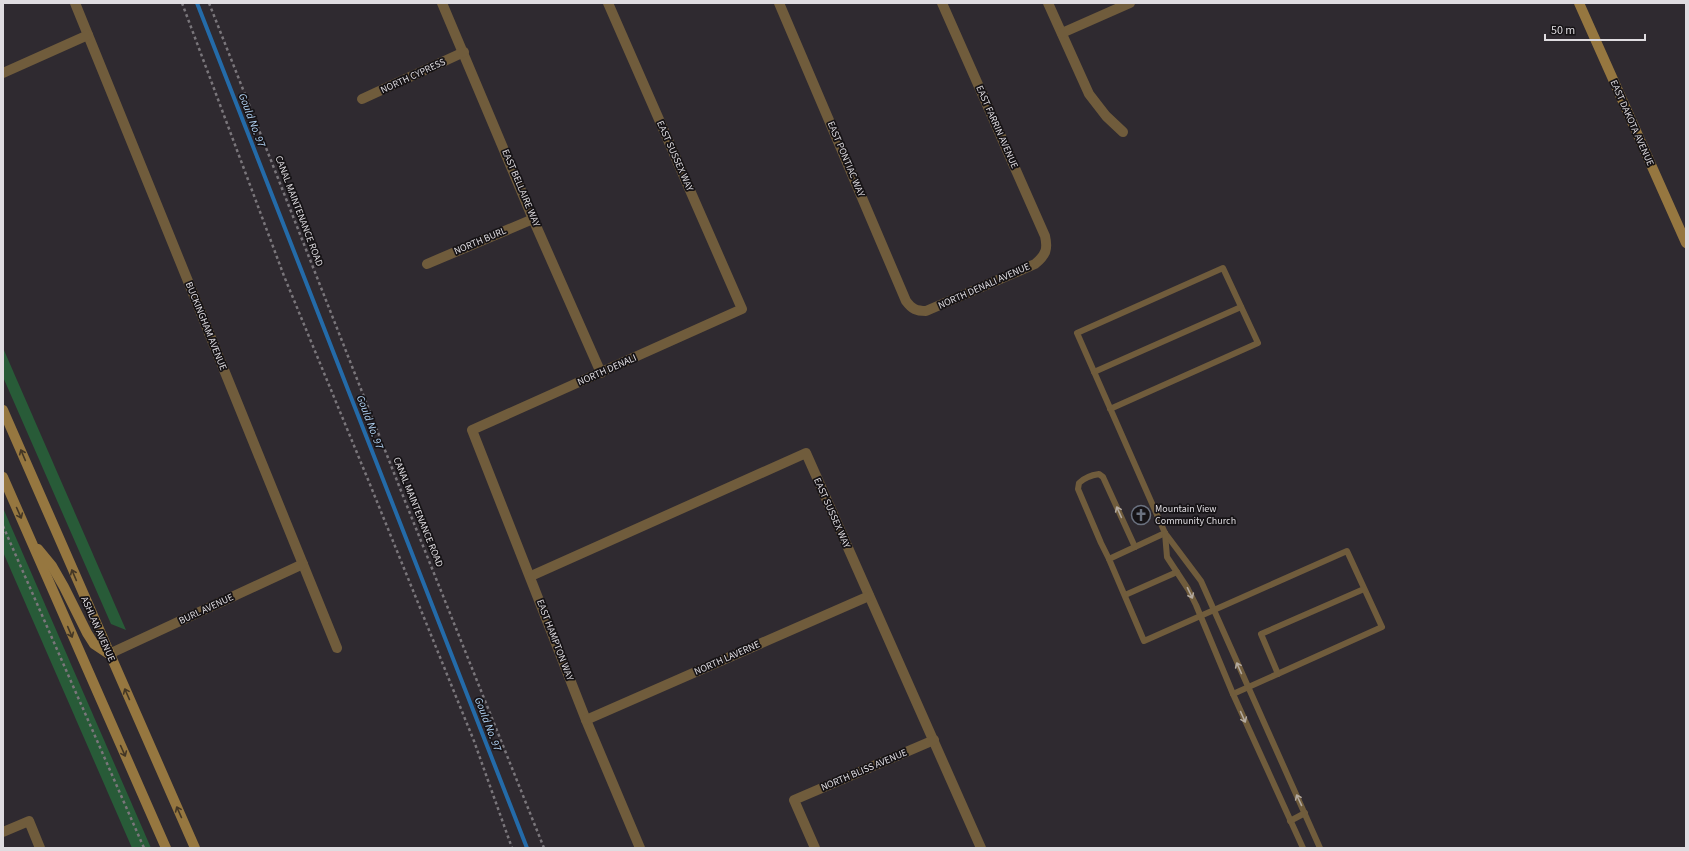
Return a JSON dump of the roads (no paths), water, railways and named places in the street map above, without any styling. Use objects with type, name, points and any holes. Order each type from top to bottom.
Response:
[{"type":"main road","name":"EAST DAKOTA AVENUE","points":[[1578,3],[1686,243]]},
{"type":"main road","name":"ASHLAN AVENUE","points":[[4,414],[195,848]]},
{"type":"main road","points":[[3,477],[166,848]]},
{"type":"main road","points":[[31,540],[56,573],[94,644],[109,654]]},
{"type":"street","name":"BUCKINGHAM AVENUE","points":[[75,3],[337,648]]},
{"type":"street","name":"EAST BELLAIRE WAY","points":[[442,3],[464,52],[533,219],[601,373]]},
{"type":"street","name":"EAST SUSSEX WAY","points":[[608,3],[742,309]]},
{"type":"street","name":"EAST PONTIAC WAY","points":[[779,3],[906,301],[910,307],[918,311]]},
{"type":"street","name":"EAST FARRIN AVENUE","points":[[942,3],[1045,236],[1047,245],[1046,253]]},
{"type":"street","points":[[1048,3],[1089,94],[1106,116],[1123,132]]},
{"type":"street","points":[[1062,33],[1130,3]]},
{"type":"street","points":[[3,73],[88,35]]},
{"type":"street","name":"NORTH CYPRESS","points":[[362,99],[464,52]]},
{"type":"street","name":"NORTH BURL","points":[[427,264],[533,219]]},
{"type":"street","name":"NORTH DENALI AVENUE","points":[[918,311],[934,309],[1035,264],[1046,253]]},
{"type":"street","name":"NORTH DENALI","points":[[472,430],[742,309]]},
{"type":"street","name":"EAST HAMPTON WAY","points":[[472,430],[531,576],[586,720],[640,848]]},
{"type":"street","name":"EAST SUSSEX WAY","points":[[531,576],[806,453],[981,848]]},
{"type":"street","name":"BURL AVENUE","points":[[109,654],[303,564]]},
{"type":"street","name":"NORTH LAVERNE","points":[[586,720],[869,596]]},
{"type":"street","name":"NORTH BLISS AVENUE","points":[[815,848],[794,800],[934,740]]},
{"type":"street","points":[[3,832],[29,820],[40,848]]},
{"type":"lane","points":[[1110,409],[1258,343],[1223,268],[1077,333],[1110,409],[1165,533],[1201,581],[1213,611],[1320,848]]},
{"type":"lane","points":[[1094,372],[1241,307]]},
{"type":"lane","points":[[1135,547],[1103,477],[1099,474],[1094,475],[1079,483],[1078,489],[1101,543],[1110,559],[1144,641],[1347,551],[1382,627],[1233,694]]},
{"type":"lane","points":[[1110,559],[1165,533]]},
{"type":"lane","points":[[1165,533],[1167,557],[1188,589],[1233,694],[1303,848]]},
{"type":"lane","points":[[1125,595],[1177,572]]},
{"type":"lane","points":[[1278,674],[1261,634],[1364,590]]},
{"type":"lane","points":[[1290,820],[1305,813]]},
{"type":"waterway","name":"Gould No. 97","points":[[197,3],[527,848]]},
{"type":"place","name":"Mountain View Community Church","points":[[1141,515]]}]
